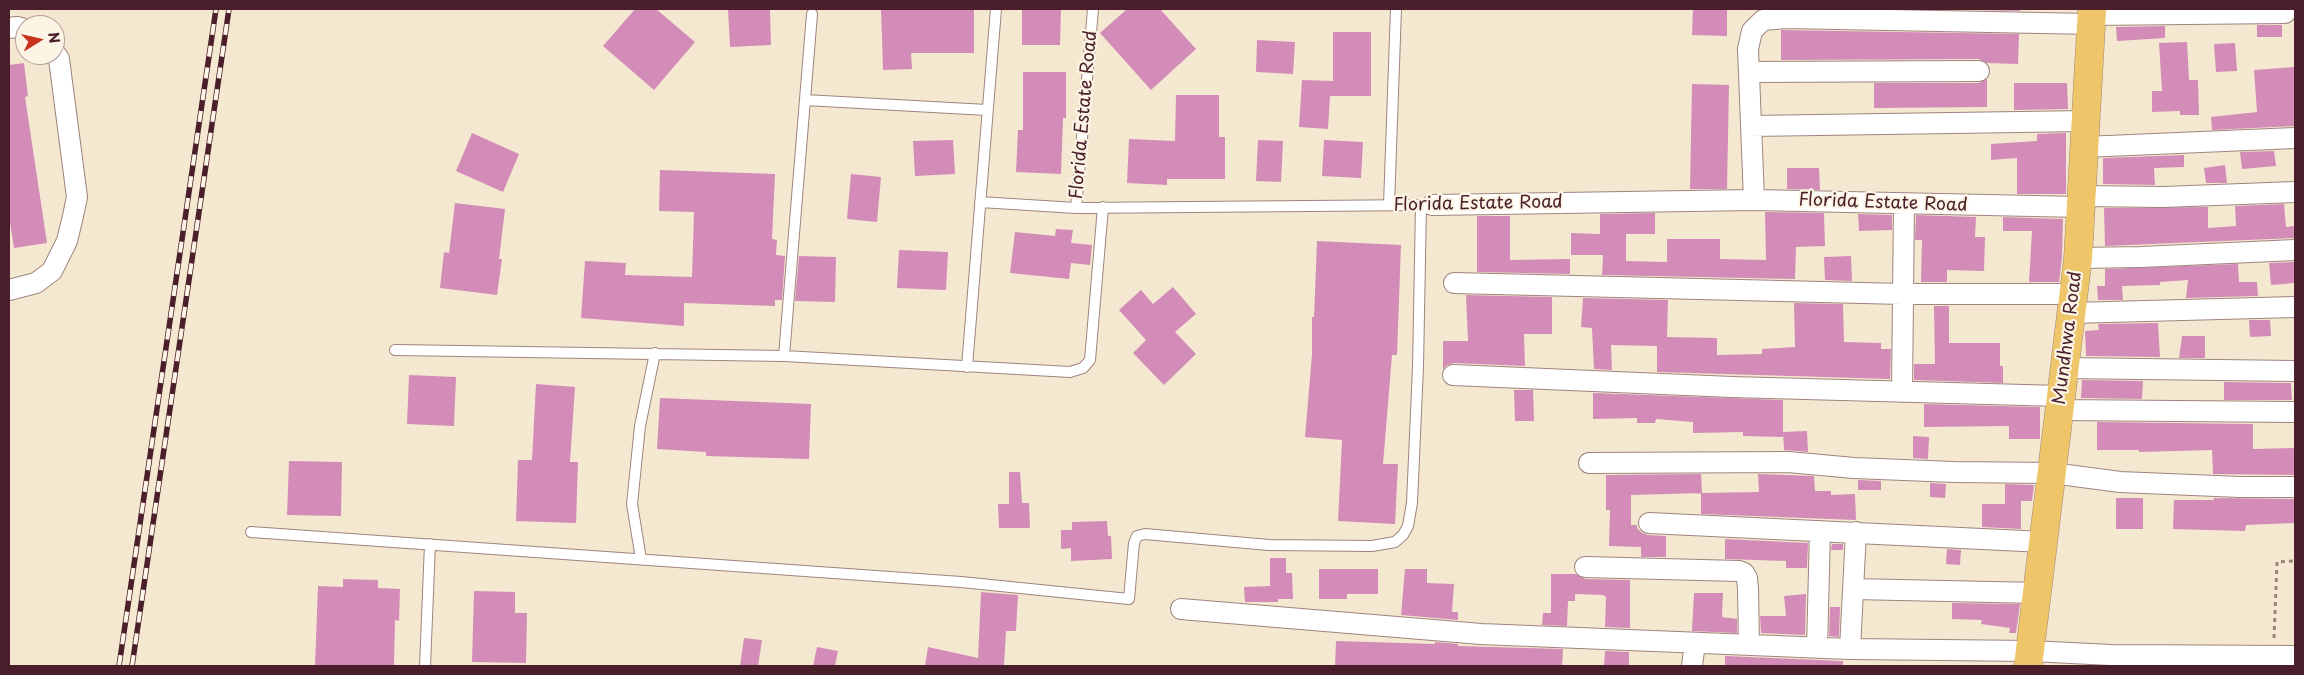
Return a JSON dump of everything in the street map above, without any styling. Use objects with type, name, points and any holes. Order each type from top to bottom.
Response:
[{"type":"main road","name":"Mundhwa Road","points":[[2030,659],[2078,258],[2091,16]]},
{"type":"street","points":[[1754,200],[1748,49],[1752,31],[1763,14],[1796,19],[2285,13]]},
{"type":"street","points":[[9,290],[36,283],[52,271],[66,241],[73,216],[77,197],[60,65]]},
{"type":"street","points":[[1749,72],[1978,71]]},
{"type":"street","points":[[1751,126],[2295,138]]},
{"type":"street","name":"Florida Estate Road","points":[[1426,205],[1754,200],[1904,204],[2081,201],[2295,192]]},
{"type":"street","points":[[1902,392],[1904,204]]},
{"type":"street","points":[[2078,258],[2295,250]]},
{"type":"street","points":[[1454,283],[1904,294],[2072,304],[2295,307]]},
{"type":"street","points":[[2065,368],[2295,372]]},
{"type":"street","points":[[1453,374],[1902,392],[2060,403],[2295,412]]},
{"type":"street","points":[[1589,463],[1788,462],[1936,472],[2052,473],[2120,482],[2240,487],[2295,487]]},
{"type":"street","points":[[1649,523],[2044,542]]},
{"type":"street","points":[[1817,648],[1820,531]]},
{"type":"street","points":[[1850,649],[1856,532]]},
{"type":"street","points":[[1585,567],[1739,571],[1744,573],[1747,578],[1748,589],[1749,645]]},
{"type":"street","points":[[1853,589],[2038,593]]},
{"type":"street","points":[[1181,609],[1481,634],[1850,649],[2030,659],[2111,655],[2295,656]]},
{"type":"street","points":[[1692,666],[1694,643]]},
{"type":"lane","points":[[967,366],[996,9]]},
{"type":"lane","name":"Florida Estate Road","points":[[1093,9],[1076,208],[1426,205]]},
{"type":"lane","points":[[1389,205],[1396,9]]},
{"type":"lane","points":[[784,356],[812,14]]},
{"type":"lane","points":[[805,100],[987,110]]},
{"type":"lane","points":[[980,202],[1076,208]]},
{"type":"lane","points":[[251,532],[961,582],[1129,598],[1134,543],[1137,536],[1145,534],[1269,546],[1372,546],[1395,542],[1403,535],[1408,526],[1412,503],[1426,205]]},
{"type":"lane","points":[[395,350],[784,356],[1070,372],[1083,368],[1090,360],[1103,207]]},
{"type":"lane","points":[[641,559],[632,504],[640,426],[655,353]]},
{"type":"lane","points":[[425,666],[430,544]]},
{"type":"path","points":[[2273,656],[2277,562],[2295,561]]},
{"type":"building","points":[[635,9],[656,9],[695,42],[654,90],[603,46]]},
{"type":"building","points":[[728,9],[770,9],[771,45],[730,47]]},
{"type":"building","points":[[881,9],[974,9],[974,53],[911,53],[912,69],[883,70]]},
{"type":"building","points":[[1022,9],[1061,9],[1060,45],[1022,45]]},
{"type":"building","points":[[1127,9],[1160,9],[1196,49],[1151,90],[1100,33]]},
{"type":"building","points":[[1693,9],[1727,9],[1727,36],[1692,35]]},
{"type":"building","points":[[1923,9],[2020,9],[2020,11]]},
{"type":"building","points":[[2257,25],[2282,25],[2282,37],[2257,37]]},
{"type":"building","points":[[2165,26],[2165,38],[2117,41],[2116,27]]},
{"type":"building","points":[[1781,30],[2019,34],[2018,64],[1987,63],[1979,59],[1781,60]]},
{"type":"building","points":[[1333,32],[1371,32],[1371,96],[1330,96],[1328,129],[1299,127],[1302,80],[1333,81]]},
{"type":"building","points":[[1257,40],[1295,42],[1293,74],[1256,72]]},
{"type":"building","points":[[2187,42],[2189,80],[2198,80],[2199,115],[2180,115],[2180,111],[2152,112],[2152,91],[2162,91],[2159,43]]},
{"type":"building","points":[[2235,43],[2237,71],[2216,72],[2214,44]]},
{"type":"building","points":[[9,65],[24,65],[28,96],[25,97],[47,243],[14,248],[9,216]]},
{"type":"building","points":[[2295,67],[2295,126],[2212,130],[2211,117],[2257,112],[2254,70]]},
{"type":"building","points":[[1023,72],[1066,72],[1066,118],[1063,118],[1061,174],[1016,172],[1018,130],[1023,130]]},
{"type":"building","points":[[1987,79],[1987,107],[1874,108],[1874,83],[1979,83]]},
{"type":"building","points":[[2014,83],[2067,83],[2068,109],[2014,110]]},
{"type":"building","points":[[1692,84],[1729,85],[1727,189],[1690,189]]},
{"type":"building","points":[[1176,95],[1219,95],[1219,137],[1225,137],[1225,179],[1167,179],[1167,185],[1127,183],[1129,139],[1175,141]]},
{"type":"building","points":[[472,133],[519,154],[503,192],[456,171]]},
{"type":"building","points":[[2066,133],[2066,194],[2017,194],[2017,158],[1991,160],[1991,144],[2037,141],[2037,134]]},
{"type":"building","points":[[953,140],[955,174],[915,176],[913,141]]},
{"type":"building","points":[[1258,140],[1283,141],[1281,182],[1256,181]]},
{"type":"building","points":[[1324,140],[1363,142],[1361,178],[1322,176]]},
{"type":"building","points":[[2274,151],[2276,166],[2242,169],[2240,152]]},
{"type":"building","points":[[2184,155],[2184,167],[2154,168],[2155,185],[2103,184],[2103,158]]},
{"type":"building","points":[[2225,165],[2227,183],[2206,183],[2204,168]]},
{"type":"building","points":[[1787,168],[1819,168],[1820,190],[1787,189]]},
{"type":"building","points":[[660,170],[775,174],[772,239],[777,240],[776,255],[785,256],[782,300],[775,300],[775,306],[684,303],[684,326],[581,318],[585,261],[626,263],[625,275],[692,277],[694,212],[659,211]]},
{"type":"building","points":[[851,174],[881,177],[877,222],[847,219]]},
{"type":"building","points":[[455,203],[505,209],[499,259],[502,259],[497,295],[440,288],[444,252],[449,253]]},
{"type":"building","points":[[2284,204],[2286,227],[2295,226],[2295,238],[2105,246],[2104,208],[2208,207],[2208,228],[2236,226],[2235,206]]},
{"type":"building","points":[[1765,212],[1824,213],[1825,246],[1796,247],[1795,279],[1602,275],[1603,255],[1571,255],[1571,233],[1600,234],[1600,214],[1655,213],[1655,234],[1626,234],[1626,261],[1667,262],[1667,239],[1720,239],[1720,259],[1766,260]]},
{"type":"building","points":[[1858,214],[1892,215],[1892,230],[1859,231]]},
{"type":"building","points":[[1916,215],[1976,217],[1975,237],[1985,237],[1984,271],[1947,270],[1947,282],[1921,282],[1922,240],[1915,240]]},
{"type":"building","points":[[1477,216],[1510,216],[1510,260],[1570,259],[1570,274],[1477,272]]},
{"type":"building","points":[[2003,217],[2063,219],[2059,282],[2029,282],[2032,231],[2003,231]]},
{"type":"building","points":[[1056,229],[1073,230],[1071,243],[1092,245],[1090,265],[1071,263],[1069,279],[1010,273],[1015,232],[1055,236]]},
{"type":"building","points":[[1317,241],[1401,245],[1397,355],[1392,355],[1383,464],[1398,464],[1395,524],[1338,521],[1342,440],[1305,437],[1312,354],[1312,317],[1314,317]]},
{"type":"building","points":[[899,250],[948,252],[946,290],[897,288]]},
{"type":"building","points":[[799,256],[836,257],[835,302],[795,301]]},
{"type":"building","points":[[1851,256],[1852,281],[1825,280],[1824,257]]},
{"type":"building","points":[[2294,262],[2295,283],[2271,285],[2269,263]]},
{"type":"building","points":[[2238,264],[2239,282],[2257,282],[2258,296],[2186,298],[2188,280],[2160,282],[2160,285],[2122,286],[2123,300],[2098,300],[2097,286],[2105,286],[2105,269]]},
{"type":"building","points":[[1173,287],[1196,314],[1175,332],[1196,354],[1164,385],[1133,353],[1146,340],[1119,310],[1141,290],[1153,304]]},
{"type":"building","points":[[1466,295],[1552,297],[1552,334],[1524,334],[1525,366],[1454,363],[1447,365],[1443,369],[1443,341],[1468,341]]},
{"type":"building","points":[[1583,298],[1668,300],[1667,337],[1717,338],[1717,355],[1762,354],[1762,349],[1795,347],[1794,303],[1843,304],[1844,342],[1881,343],[1881,349],[1891,349],[1890,379],[1657,372],[1657,346],[1611,345],[1612,370],[1594,369],[1592,328],[1581,327]]},
{"type":"building","points":[[1934,306],[1949,306],[1949,343],[2000,343],[2000,366],[2003,366],[2003,383],[1914,380],[1914,364],[1935,364]]},
{"type":"building","points":[[2249,320],[2270,320],[2271,336],[2250,337]]},
{"type":"building","points":[[2158,323],[2160,357],[2086,356],[2085,331],[2099,330],[2098,324]]},
{"type":"building","points":[[2182,336],[2205,336],[2205,358],[2179,358]]},
{"type":"building","points":[[409,375],[456,377],[454,426],[407,424]]},
{"type":"building","points":[[2082,380],[2143,381],[2142,399],[2081,398]]},
{"type":"building","points":[[2224,382],[2291,383],[2292,400],[2224,400]]},
{"type":"building","points":[[536,384],[575,387],[570,462],[578,462],[576,523],[516,521],[518,460],[532,460]]},
{"type":"building","points":[[1514,390],[1533,390],[1534,421],[1515,421]]},
{"type":"building","points":[[1593,393],[1783,400],[1783,437],[1743,436],[1743,432],[1693,433],[1693,422],[1656,419],[1655,423],[1637,423],[1637,418],[1593,419]]},
{"type":"building","points":[[660,398],[811,404],[809,459],[706,456],[706,452],[657,449]]},
{"type":"building","points":[[1924,404],[2040,407],[2040,439],[2009,439],[2009,426],[1924,427]]},
{"type":"building","points":[[2097,422],[2253,424],[2253,449],[2295,448],[2295,475],[2213,474],[2212,450],[2139,452],[2139,450],[2097,450]]},
{"type":"building","points":[[1807,431],[1808,452],[1784,450],[1783,432]]},
{"type":"building","points":[[1913,436],[1929,437],[1928,459],[1913,458]]},
{"type":"building","points":[[289,461],[342,462],[341,516],[287,515]]},
{"type":"building","points":[[1009,472],[1020,472],[1022,503],[1029,503],[1030,528],[999,528],[998,504],[1009,504]]},
{"type":"building","points":[[1701,474],[1702,493],[1631,495],[1631,525],[1637,525],[1637,528],[1642,533],[1648,535],[1666,536],[1666,557],[1641,557],[1641,547],[1609,546],[1610,510],[1606,510],[1606,475]]},
{"type":"building","points":[[1758,474],[1814,476],[1815,491],[1831,491],[1831,495],[1855,494],[1856,520],[1701,514],[1701,493],[1759,492]]},
{"type":"building","points":[[1858,480],[1881,481],[1881,490],[1858,490]]},
{"type":"building","points":[[1930,483],[1946,484],[1945,498],[1930,497]]},
{"type":"building","points":[[2005,484],[2034,485],[2032,501],[2021,501],[2021,529],[1982,527],[1982,504],[2005,504]]},
{"type":"building","points":[[2116,498],[2143,498],[2143,529],[2116,529]]},
{"type":"building","points":[[2214,498],[2295,499],[2295,523],[2246,525],[2245,531],[2173,529],[2174,500],[2214,500]]},
{"type":"building","points":[[1107,521],[1108,536],[1111,536],[1112,559],[1071,561],[1071,548],[1061,549],[1061,530],[1072,530],[1072,522]]},
{"type":"building","points":[[1725,539],[1808,543],[1807,568],[1786,568],[1786,561],[1725,559]]},
{"type":"building","points":[[1832,544],[1843,544],[1843,550],[1831,550]]},
{"type":"building","points":[[1947,549],[1961,550],[1960,565],[1946,564]]},
{"type":"building","points":[[1270,558],[1286,558],[1286,573],[1292,573],[1293,599],[1278,599],[1278,602],[1245,602],[1244,587],[1270,586]]},
{"type":"building","points":[[1319,569],[1378,569],[1378,594],[1347,594],[1347,599],[1319,599]]},
{"type":"building","points":[[1405,569],[1427,569],[1427,583],[1454,584],[1452,612],[1458,612],[1458,620],[1401,615]]},
{"type":"building","points":[[1551,574],[1576,574],[1585,579],[1630,580],[1630,628],[1605,627],[1606,597],[1603,595],[1575,594],[1575,601],[1568,601],[1567,626],[1542,625],[1543,613],[1551,613]]},
{"type":"building","points":[[343,579],[378,580],[378,588],[400,589],[399,621],[395,620],[394,666],[315,666],[318,586],[343,587]]},
{"type":"building","points":[[474,591],[515,592],[515,613],[527,613],[526,663],[472,662]]},
{"type":"building","points":[[981,592],[1018,595],[1016,631],[1006,631],[1004,666],[925,666],[928,647],[978,658]]},
{"type":"building","points":[[1694,593],[1723,593],[1722,617],[1737,619],[1737,633],[1692,631]]},
{"type":"building","points":[[1806,594],[1805,635],[1761,633],[1760,616],[1786,616],[1784,596]]},
{"type":"building","points":[[1952,603],[2020,604],[2016,633],[2009,633],[2010,628],[1981,624],[1982,620],[1952,619]]},
{"type":"building","points":[[1830,607],[1840,607],[1839,637],[1829,636]]},
{"type":"building","points":[[744,638],[762,640],[758,666],[740,666]]},
{"type":"building","points":[[1336,641],[1435,644],[1435,642],[1458,644],[1458,646],[1563,649],[1562,666],[1335,666]]},
{"type":"building","points":[[817,647],[838,651],[835,666],[813,666]]},
{"type":"building","points":[[1605,651],[1629,652],[1629,666],[1604,666]]},
{"type":"building","points":[[1725,656],[1843,661],[1843,666],[1725,666]]},
{"type":"railway","points":[[119,666],[216,9]]},
{"type":"railway","points":[[132,666],[229,9]]}]
